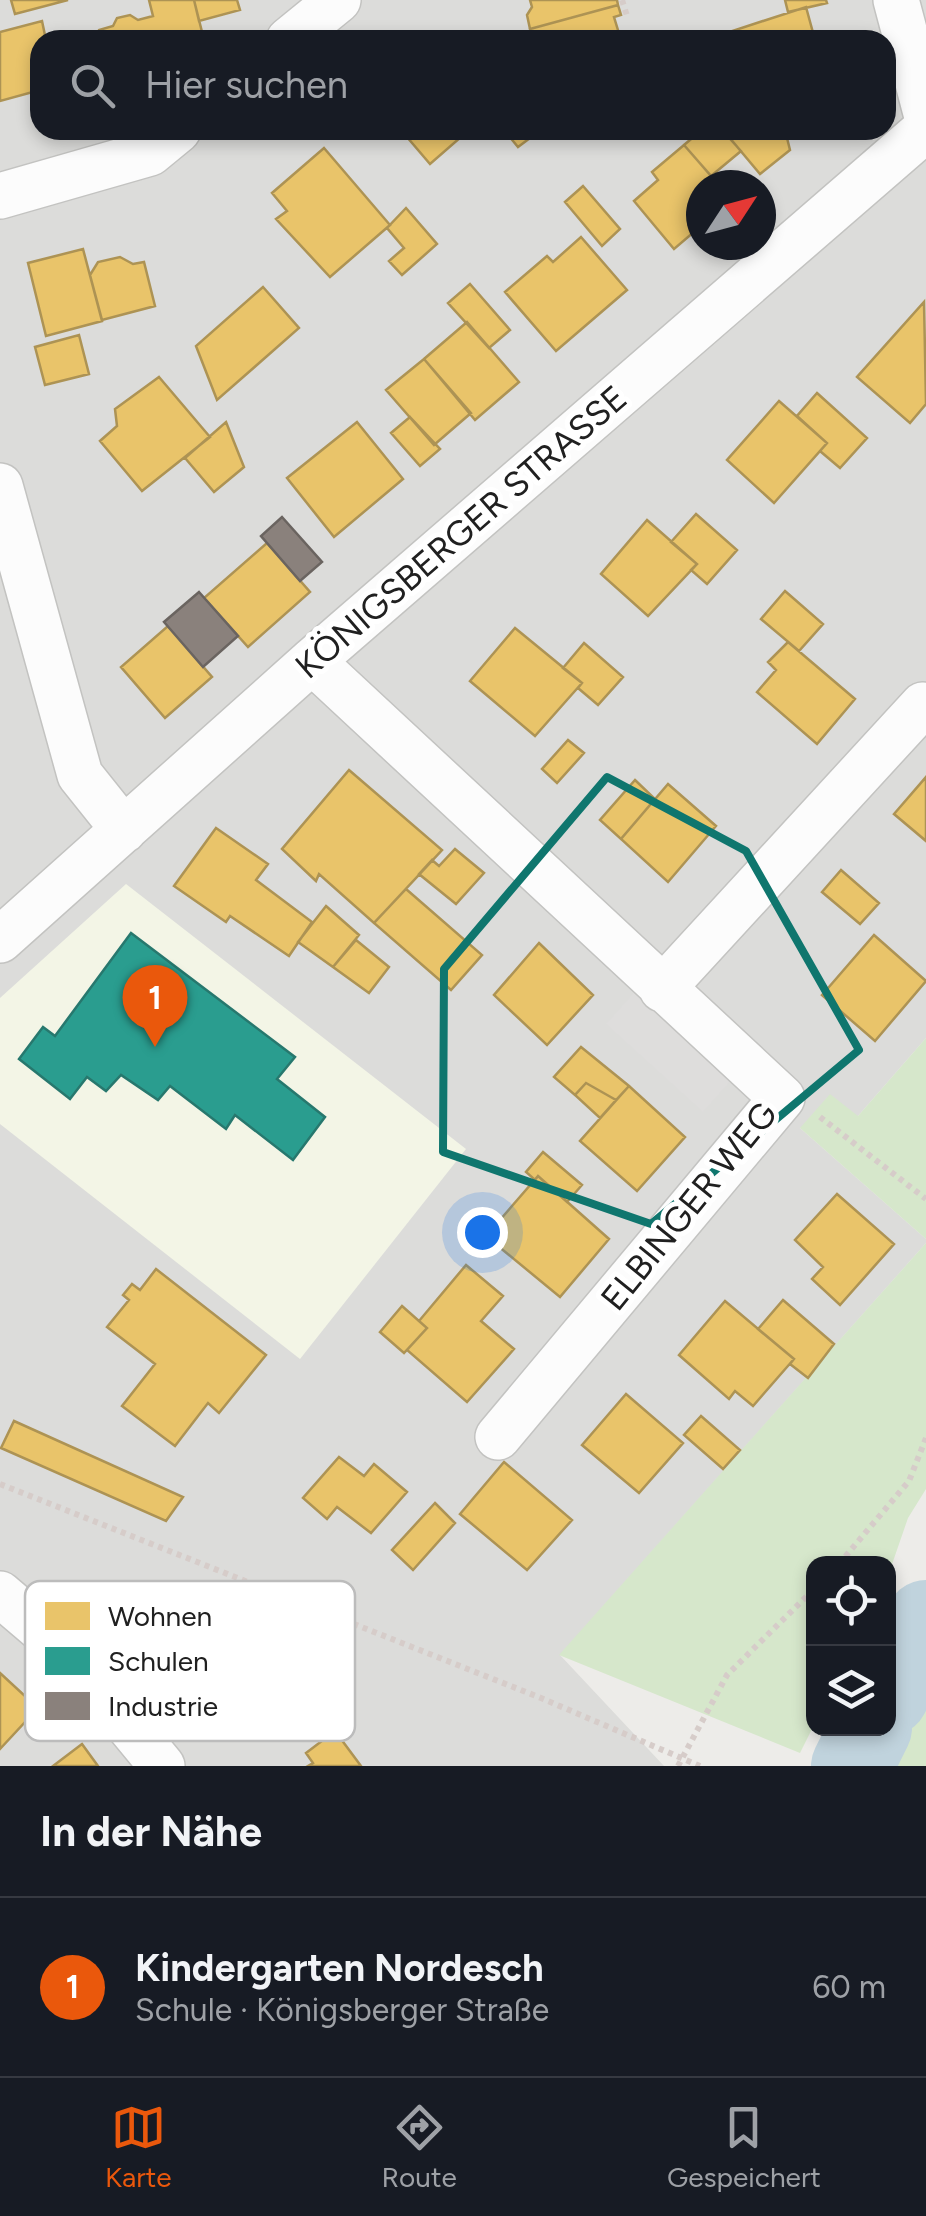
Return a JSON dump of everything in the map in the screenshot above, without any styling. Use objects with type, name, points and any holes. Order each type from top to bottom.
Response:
[{"type":"street","points":[[301,30],[338,0]]},
{"type":"street","points":[[896,0],[926,113]]},
{"type":"street","name":"KÖNIGSBERGER STRASSE","points":[[0,940],[312,662],[926,129]]},
{"type":"street","points":[[0,196],[150,153],[166,140]]},
{"type":"street","points":[[0,486],[80,776],[124,830]]},
{"type":"street","name":"ELBINGER WEG","points":[[312,662],[782,1098],[498,1437]]},
{"type":"street","points":[[662,989],[923,705]]},
{"type":"street","points":[[0,1594],[25,1615]]},
{"type":"path","points":[[622,0],[628,18]]},
{"type":"path","points":[[782,1098],[810,1110],[926,1199]]},
{"type":"path","points":[[845,1556],[910,1481],[926,1438]]},
{"type":"path","points":[[0,1484],[248,1580]]},
{"type":"path","points":[[678,1766],[680,1756],[727,1676],[806,1597]]},
{"type":"path","points":[[355,1626],[541,1698],[700,1766]]},
{"type":"highlighted area","points":[[607,777],[746,851],[859,1050],[651,1224],[443,1152],[444,969]]},
{"type":"shaded area","points":[[0,0],[926,0],[926,1038],[858,1116],[800,1128],[926,1243],[560,1655],[664,1766],[0,1766]]},
{"type":"shaded area","points":[[126,884],[466,1149],[300,1359],[0,1124],[0,998]]},
{"type":"shaded area","points":[[638,988],[735,1076],[703,1112],[606,1024]]},
{"type":"green space","points":[[926,1038],[926,1239],[800,1128],[830,1094],[858,1116]]},
{"type":"green space","points":[[926,1243],[926,1489],[908,1518],[895,1556],[806,1556],[808,1736],[800,1753],[559,1655]]},
{"type":"green space","points":[[926,1675],[926,1766],[877,1766]]},
{"type":"building: Wohnen","points":[[11,0],[68,0],[15,14]]},
{"type":"building: Wohnen","points":[[149,0],[194,0],[202,30],[99,30],[113,26],[117,18],[130,15],[138,20],[153,16]]},
{"type":"building: Wohnen","points":[[194,0],[237,0],[240,10],[199,21]]},
{"type":"building: Wohnen","points":[[530,0],[617,0],[618,5],[530,29]]},
{"type":"building: Wohnen","points":[[785,0],[826,0],[827,3],[788,12]]},
{"type":"building: Wohnen","points":[[618,5],[621,15],[614,17],[618,30],[530,29]]},
{"type":"building: Wohnen","points":[[806,7],[812,30],[735,30]]},
{"type":"building: Wohnen","points":[[42,21],[44,30],[30,30],[30,93],[0,101],[0,32]]},
{"type":"building: Wohnen","points":[[410,140],[458,140],[430,164]]},
{"type":"building: Wohnen","points":[[690,140],[731,140],[741,151],[718,170],[706,170],[684,145]]},
{"type":"building: Wohnen","points":[[732,140],[788,140],[790,150],[765,170],[757,170]]},
{"type":"building: Wohnen","points":[[684,145],[706,170],[686,170],[686,239],[674,249],[634,201],[658,180],[652,172]]},
{"type":"building: Wohnen","points":[[324,148],[390,225],[330,277],[276,219],[287,211],[272,193]]},
{"type":"building: Wohnen","points":[[583,186],[620,229],[602,246],[565,202]]},
{"type":"building: Wohnen","points":[[406,208],[437,244],[402,275],[389,261],[404,248],[387,228]]},
{"type":"building: Wohnen","points":[[581,237],[627,290],[556,351],[505,292],[547,256],[553,262]]},
{"type":"building: Wohnen","points":[[83,249],[102,321],[46,336],[28,263]]},
{"type":"building: Wohnen","points":[[120,257],[133,264],[144,262],[155,306],[102,320],[90,275],[98,262]]},
{"type":"building: Wohnen","points":[[470,284],[510,330],[489,348],[448,303]]},
{"type":"building: Wohnen","points":[[263,287],[299,328],[217,400],[196,346]]},
{"type":"building: Wohnen","points":[[924,302],[926,404],[910,423],[857,377]]},
{"type":"building: Wohnen","points":[[467,322],[519,382],[475,420],[424,359]]},
{"type":"building: Wohnen","points":[[79,335],[89,374],[45,385],[35,347]]},
{"type":"building: Wohnen","points":[[424,359],[471,413],[434,445],[386,390]]},
{"type":"building: Wohnen","points":[[159,377],[210,437],[142,491],[100,441],[117,426],[115,409]]},
{"type":"building: Wohnen","points":[[817,393],[867,438],[840,468],[820,451],[827,443],[797,416]]},
{"type":"building: Wohnen","points":[[779,401],[827,443],[774,503],[727,460]]},
{"type":"building: Wohnen","points":[[410,417],[440,449],[420,466],[391,433]]},
{"type":"building: Wohnen","points":[[226,422],[244,467],[214,492],[185,458]]},
{"type":"building: Wohnen","points":[[357,422],[403,479],[334,537],[287,478]]},
{"type":"building: Wohnen","points":[[696,514],[737,550],[707,584],[691,570],[697,564],[671,542]]},
{"type":"building: Wohnen","points":[[647,520],[697,564],[648,616],[601,574]]},
{"type":"building: Wohnen","points":[[267,543],[310,592],[248,647],[204,598]]},
{"type":"building: Wohnen","points":[[785,591],[823,624],[799,651],[761,619]]},
{"type":"building: Wohnen","points":[[168,626],[212,677],[165,718],[121,667]]},
{"type":"building: Wohnen","points":[[515,628],[582,683],[535,736],[470,681]]},
{"type":"building: Wohnen","points":[[788,642],[855,699],[817,744],[757,692],[776,670],[768,662]]},
{"type":"building: Wohnen","points":[[584,643],[623,677],[598,705],[578,688],[582,683],[563,668]]},
{"type":"building: Wohnen","points":[[568,740],[584,753],[557,783],[542,769]]},
{"type":"building: Wohnen","points":[[349,770],[442,850],[374,923],[319,874],[316,881],[282,849]]},
{"type":"building: Wohnen","points":[[926,777],[926,841],[894,814]]},
{"type":"building: Wohnen","points":[[635,780],[655,799],[621,839],[600,820]]},
{"type":"building: Wohnen","points":[[668,784],[716,826],[668,882],[621,839]]},
{"type":"building: Wohnen","points":[[216,828],[268,864],[256,880],[312,922],[289,956],[230,916],[226,922],[174,886]]},
{"type":"building: Wohnen","points":[[455,849],[484,873],[456,904],[419,874],[432,860],[439,866]]},
{"type":"building: Wohnen","points":[[841,870],[879,903],[860,924],[822,892]]},
{"type":"building: Wohnen","points":[[406,889],[482,955],[451,990],[374,923]]},
{"type":"building: Wohnen","points":[[326,906],[359,935],[333,967],[298,942]]},
{"type":"building: Wohnen","points":[[874,935],[926,981],[875,1041],[822,995]]},
{"type":"building: Wohnen","points":[[356,940],[389,967],[369,993],[333,967]]},
{"type":"building: Wohnen","points":[[539,943],[593,995],[547,1045],[494,995]]},
{"type":"building: Wohnen","points":[[581,1047],[629,1086],[616,1100],[586,1083],[575,1095],[554,1077]]},
{"type":"building: Wohnen","points":[[586,1083],[616,1100],[600,1118],[575,1095]]},
{"type":"building: Wohnen","points":[[629,1086],[685,1137],[637,1191],[580,1141]]},
{"type":"building: Wohnen","points":[[543,1152],[582,1185],[567,1202],[538,1176],[535,1180],[526,1172]]},
{"type":"building: Wohnen","points":[[538,1176],[609,1239],[560,1297],[486,1236]]},
{"type":"building: Wohnen","points":[[837,1194],[894,1244],[840,1305],[812,1279],[823,1267],[795,1240]]},
{"type":"building: Wohnen","points":[[466,1265],[503,1296],[481,1321],[514,1349],[467,1402],[407,1350],[427,1328],[419,1321]]},
{"type":"building: Wohnen","points":[[156,1269],[266,1355],[219,1413],[208,1403],[175,1446],[122,1406],[155,1364],[107,1327],[129,1300],[123,1295],[132,1284],[140,1290]]},
{"type":"building: Wohnen","points":[[783,1300],[834,1344],[808,1378],[790,1364],[794,1359],[758,1329]]},
{"type":"building: Wohnen","points":[[725,1301],[794,1359],[753,1406],[735,1391],[729,1399],[679,1355]]},
{"type":"building: Wohnen","points":[[402,1306],[427,1328],[404,1353],[380,1332]]},
{"type":"building: Wohnen","points":[[626,1394],[683,1443],[639,1493],[582,1445]]},
{"type":"building: Wohnen","points":[[701,1416],[740,1450],[723,1469],[684,1435]]},
{"type":"building: Wohnen","points":[[14,1421],[183,1497],[166,1521],[1,1448]]},
{"type":"building: Wohnen","points":[[339,1457],[364,1476],[374,1464],[407,1492],[371,1533],[337,1507],[327,1519],[303,1498]]},
{"type":"building: Wohnen","points":[[504,1462],[572,1520],[527,1570],[460,1514]]},
{"type":"building: Wohnen","points":[[435,1503],[455,1523],[413,1570],[392,1550]]},
{"type":"building: Wohnen","points":[[0,1673],[25,1696],[25,1722],[0,1749]]},
{"type":"building: Wohnen","points":[[322,1741],[342,1741],[361,1766],[308,1766],[313,1763],[306,1753]]},
{"type":"building: Wohnen","points":[[82,1744],[98,1766],[53,1766]]},
{"type":"building: Schulen","points":[[131,933],[295,1057],[277,1079],[325,1117],[293,1160],[235,1115],[226,1129],[170,1086],[158,1100],[121,1075],[106,1091],[87,1077],[70,1099],[19,1059],[43,1027],[55,1036]]},
{"type":"building: Industrie","points":[[282,517],[322,562],[300,581],[261,536]]},
{"type":"building: Industrie","points":[[199,592],[238,636],[203,667],[164,622]]},
{"type":"waterway","points":[[896,1679],[926,1621]]},
{"type":"waterway","points":[[852,1766],[867,1736]]},
{"type":"place","name":"Kindergarten Nordesch","points":[[155,1047]]}]
